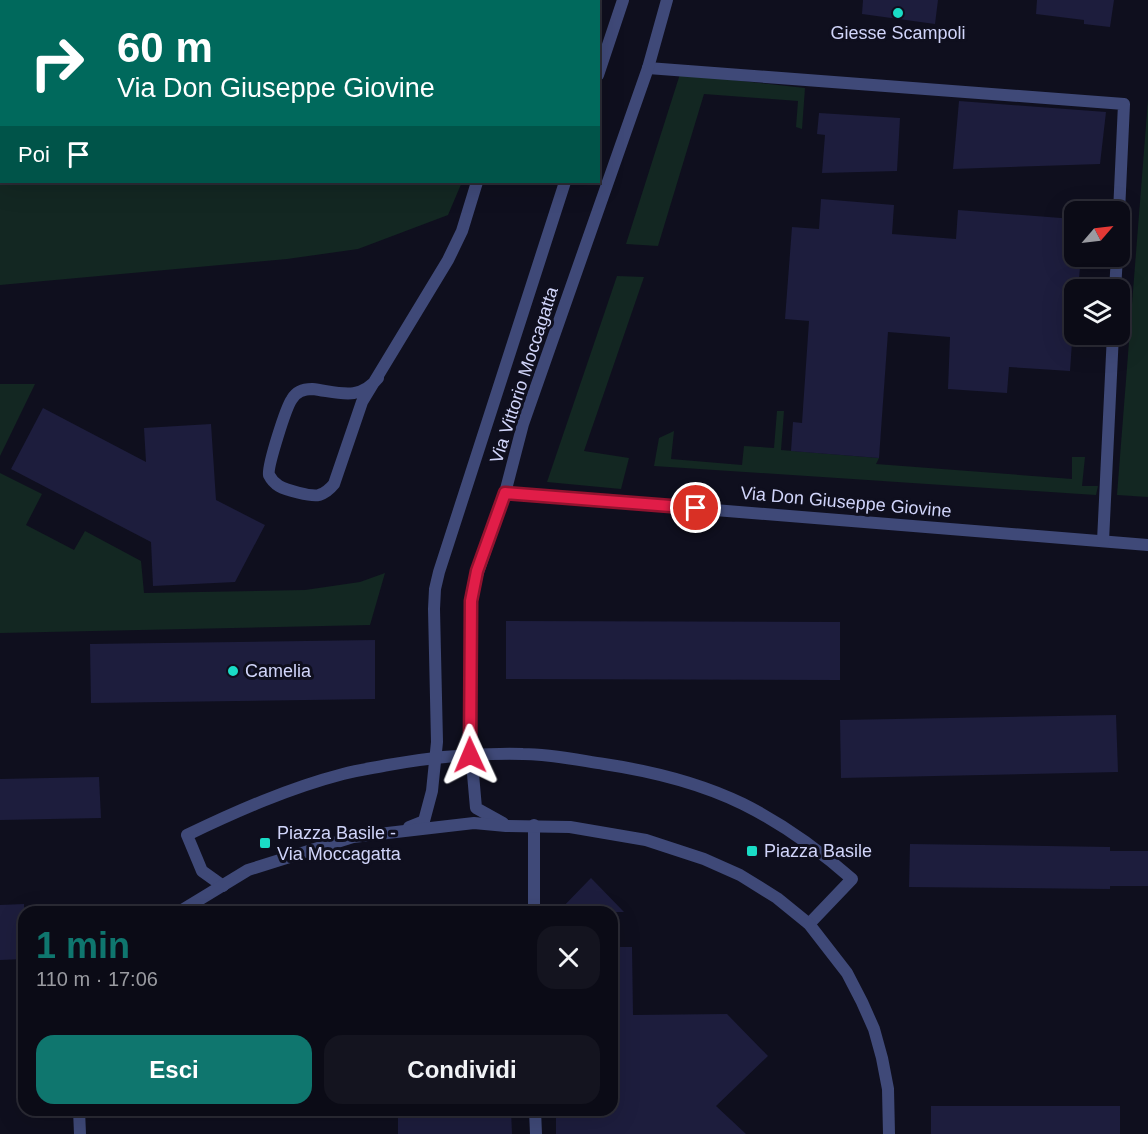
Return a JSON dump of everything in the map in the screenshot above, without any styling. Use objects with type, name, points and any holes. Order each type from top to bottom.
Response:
[{"type":"street","points":[[600,69],[622,0]]},
{"type":"street","name":"Via Vittorio Moccagatta","points":[[506,826],[476,808],[470,755],[471,601],[477,571],[505,493],[523,424],[648,68],[668,0]]},
{"type":"street","points":[[648,68],[1124,104],[1120,201]]},
{"type":"street","points":[[378,378],[356,394],[306,389],[296,394],[289,404],[271,460],[268,471],[272,480],[279,486],[310,495],[320,495],[330,489],[337,477],[359,410],[368,392],[378,378],[457,242],[477,183]]},
{"type":"street","name":"Via Vittorio Moccagatta","points":[[396,832],[424,821],[432,791],[437,742],[434,609],[437,581],[565,183]]},
{"type":"street","points":[[1103,542],[1112,345]]},
{"type":"street","name":"Via Don Giuseppe Giovine","points":[[505,493],[1148,545]]},
{"type":"street","points":[[223,886],[202,871],[186,835],[304,786],[344,774],[435,757],[524,753],[638,769],[693,785],[742,804],[785,827],[852,879],[809,924]]},
{"type":"street","points":[[189,906],[248,870],[353,837],[474,823],[570,827],[646,840],[722,867],[758,885],[809,924],[847,974],[874,1029],[888,1089],[889,1134]]},
{"type":"street","points":[[534,825],[534,906]]},
{"type":"street","points":[[79,1116],[80,1134]]},
{"type":"street","points":[[536,1116],[536,1134]]},
{"type":"green space","points":[[680,74],[805,88],[802,129],[796,127],[798,101],[704,94],[658,246],[626,244]]},
{"type":"green space","points":[[1148,100],[1148,497],[1117,495]]},
{"type":"green space","points":[[0,183],[462,183],[448,215],[358,249],[287,259],[0,285]]},
{"type":"green space","points":[[617,276],[644,277],[584,451],[629,458],[621,489],[547,482]]},
{"type":"green space","points":[[0,384],[35,384],[0,456]]},
{"type":"green space","points":[[777,411],[784,411],[781,450],[879,458],[876,464],[1072,479],[1072,457],[1085,457],[1082,486],[1098,486],[1096,495],[654,466],[659,438],[674,431],[671,459],[742,465],[744,446],[774,448]]},
{"type":"green space","points":[[0,473],[42,494],[26,525],[74,550],[85,531],[141,561],[144,593],[305,590],[360,582],[385,573],[370,625],[0,633]]},
{"type":"building","name":"Giesse Scampoli","points":[[863,0],[938,0],[935,24],[862,14]]},
{"type":"building","points":[[1037,0],[1114,0],[1110,27],[1084,24],[1084,20],[1036,14]]},
{"type":"building","points":[[959,101],[1106,112],[1100,164],[953,169]]},
{"type":"building","points":[[819,113],[900,118],[897,171],[822,173],[825,135],[817,134]]},
{"type":"building","points":[[821,199],[894,205],[892,234],[956,239],[958,210],[1064,218],[1064,267],[1080,267],[1079,279],[1064,279],[1064,345],[1072,345],[1070,371],[1009,367],[1007,393],[948,389],[950,337],[888,332],[879,458],[791,451],[793,422],[802,423],[809,321],[785,319],[792,227],[819,229]]},
{"type":"building","points":[[43,408],[146,462],[144,428],[211,424],[216,500],[265,525],[235,582],[153,586],[151,542],[11,469]]},
{"type":"building","points":[[506,621],[840,622],[840,680],[506,679]]},
{"type":"building","name":"Camelia","points":[[375,640],[375,699],[91,703],[90,644]]},
{"type":"building","points":[[1116,715],[1118,772],[841,778],[840,720]]},
{"type":"building","points":[[99,777],[101,818],[0,820],[0,779]]},
{"type":"building","points":[[910,844],[1110,847],[1110,851],[1148,851],[1148,886],[1110,886],[1110,889],[909,887]]},
{"type":"building","points":[[591,878],[624,912],[618,912],[618,906],[564,906]]},
{"type":"building","points":[[24,904],[24,906],[18,906],[18,959],[0,960],[0,905]]},
{"type":"building","points":[[618,947],[632,947],[633,1015],[727,1014],[768,1056],[716,1106],[746,1134],[556,1134],[556,1116],[618,1116]]},
{"type":"building","points":[[931,1106],[1120,1106],[1120,1134],[931,1134]]},
{"type":"building","points":[[398,1116],[511,1116],[512,1134],[398,1134]]},
{"type":"place","name":"Giesse Scampoli","points":[[898,13]]},
{"type":"place","name":"Camelia","points":[[233,671]]},
{"type":"place","name":"Piazza Basile - Via Moccagatta","points":[[265,843]]},
{"type":"place","name":"Piazza Basile","points":[[752,851]]},
{"type":"route","points":[[470,755],[471,601],[477,571],[505,493],[696,508]]}]
